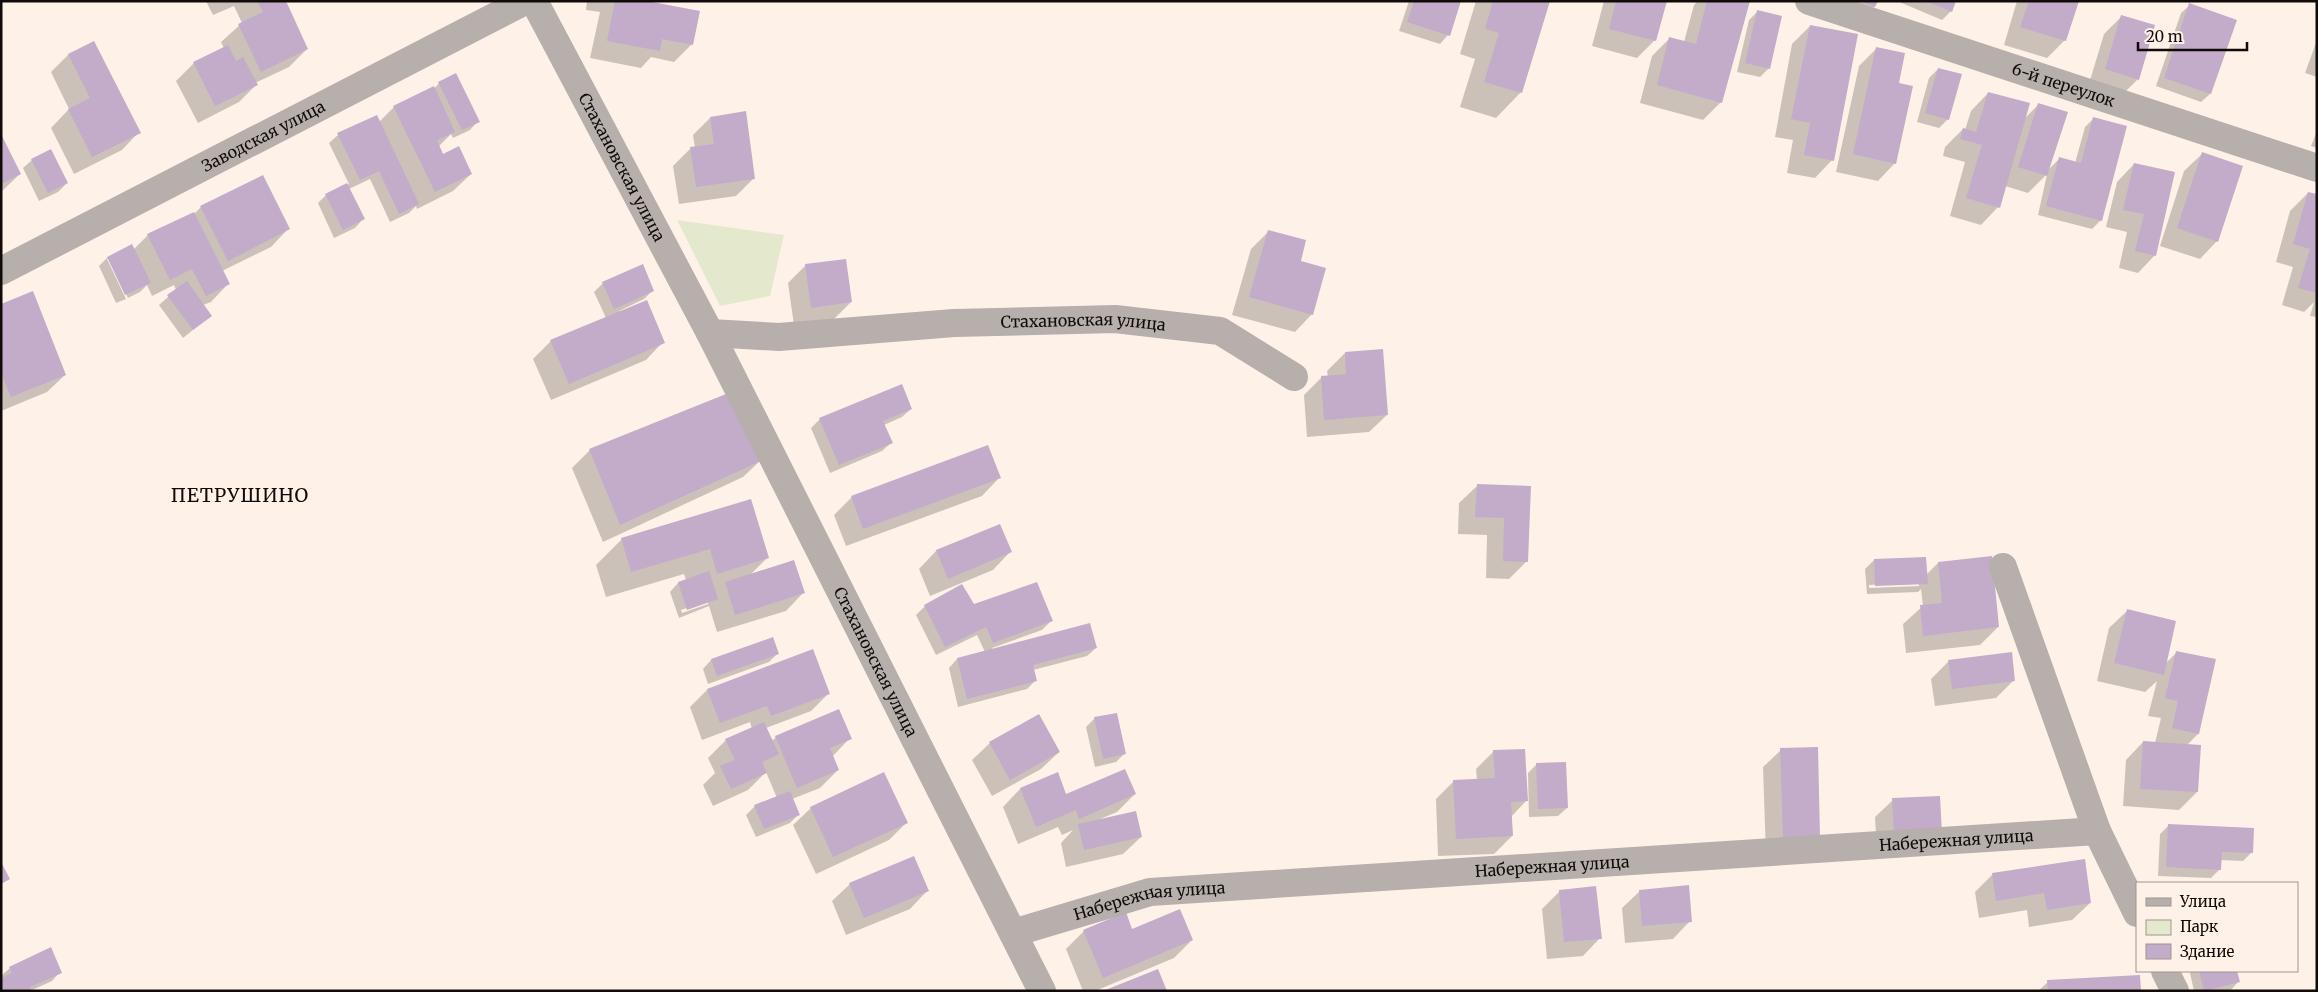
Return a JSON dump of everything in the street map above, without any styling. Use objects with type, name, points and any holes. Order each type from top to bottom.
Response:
[{"type":"street","name":"Заводская улица","points":[[1,271],[526,1]]},
{"type":"street","name":"Стахановская улица","points":[[534,1],[710,333],[1042,991]]},
{"type":"street","name":"6-й переулок","points":[[1809,1],[2317,168]]},
{"type":"street","name":"Стахановская улица","points":[[710,333],[779,337],[954,323],[1115,319],[1220,331],[1294,377]]},
{"type":"street","points":[[2003,567],[2097,832],[2136,910]]},
{"type":"street","name":"Набережная улица","points":[[1013,933],[1150,892],[2097,832]]},
{"type":"street","points":[[2166,972],[2175,991]]},
{"type":"green space","points":[[677,220],[784,235],[770,296],[720,306]]},
{"type":"building","points":[[257,1],[286,1],[308,49],[261,72],[238,24],[263,12]]},
{"type":"building","points":[[615,1],[647,1],[700,11],[693,45],[662,39],[660,51],[607,41]]},
{"type":"building","points":[[1414,1],[1461,1],[1450,36],[1407,22]]},
{"type":"building","points":[[1493,1],[1550,1],[1522,93],[1484,82],[1499,33],[1485,29]]},
{"type":"building","points":[[1616,1],[1667,1],[1656,41],[1609,29]]},
{"type":"building","points":[[1707,1],[1750,1],[1722,103],[1657,85],[1669,37],[1696,44]]},
{"type":"building","points":[[1860,1],[1878,1],[1875,7]]},
{"type":"building","points":[[1926,1],[1956,1],[1952,12]]},
{"type":"building","points":[[2029,1],[2079,1],[2066,41],[2020,27]]},
{"type":"building","points":[[2189,3],[2237,20],[2211,94],[2164,78]]},
{"type":"building","points":[[1757,10],[1782,16],[1770,69],[1745,63]]},
{"type":"building","points":[[2121,15],[2155,25],[2139,80],[2105,69]]},
{"type":"building","points":[[1810,25],[1858,34],[1834,161],[1804,155],[1810,123],[1791,119]]},
{"type":"building","points":[[94,41],[141,133],[92,157],[68,109],[90,98],[68,54]]},
{"type":"building","points":[[228,45],[236,61],[243,57],[258,85],[215,106],[193,62]]},
{"type":"building","points":[[1876,47],[1905,53],[1899,83],[1913,86],[1896,164],[1853,154]]},
{"type":"building","points":[[1938,68],[1962,74],[1949,120],[1925,113]]},
{"type":"building","points":[[456,73],[480,122],[462,130],[438,82]]},
{"type":"building","points":[[434,86],[455,132],[437,140],[443,154],[459,146],[472,174],[435,192],[393,106]]},
{"type":"building","points":[[1988,92],[2030,103],[2000,208],[1966,198],[1982,145],[1960,139],[1963,128],[1976,132]]},
{"type":"building","points":[[2038,103],[2068,112],[2047,176],[2018,167]]},
{"type":"building","points":[[746,111],[755,179],[696,187],[690,147],[714,144],[710,117]]},
{"type":"building","points":[[377,115],[419,204],[399,214],[379,171],[360,180],[337,133]]},
{"type":"building","points":[[2093,117],[2127,126],[2102,221],[2046,206],[2059,157],[2081,163]]},
{"type":"building","points":[[1,134],[21,174],[1,184]]},
{"type":"building","points":[[51,149],[68,183],[48,193],[31,159]]},
{"type":"building","points":[[2202,152],[2243,166],[2218,242],[2177,228]]},
{"type":"building","points":[[2134,163],[2175,172],[2156,256],[2135,251],[2144,214],[2123,210]]},
{"type":"building","points":[[263,175],[290,229],[228,261],[200,206]]},
{"type":"building","points":[[347,183],[365,219],[343,230],[325,194]]},
{"type":"building","points":[[2308,192],[2317,194],[2317,293],[2298,288],[2310,249],[2293,244]]},
{"type":"building","points":[[194,212],[230,284],[206,296],[192,269],[170,280],[147,234]]},
{"type":"building","points":[[1268,230],[1306,240],[1301,261],[1326,268],[1313,315],[1249,297]]},
{"type":"building","points":[[132,244],[151,283],[125,295],[107,257]]},
{"type":"building","points":[[846,259],[852,302],[811,308],[805,264]]},
{"type":"building","points":[[643,264],[654,291],[614,309],[602,282]]},
{"type":"building","points":[[187,281],[212,316],[193,330],[167,295]]},
{"type":"building","points":[[33,291],[66,375],[11,397],[1,373],[1,304]]},
{"type":"building","points":[[647,300],[665,343],[569,384],[550,340]]},
{"type":"building","points":[[1383,349],[1388,415],[1324,420],[1321,376],[1346,374],[1345,352]]},
{"type":"building","points":[[902,384],[912,409],[883,421],[893,443],[839,465],[819,418]]},
{"type":"building","points":[[726,394],[763,460],[620,525],[589,449]]},
{"type":"building","points":[[988,445],[1001,478],[863,529],[851,496]]},
{"type":"building","points":[[1477,484],[1531,486],[1528,562],[1503,561],[1504,518],[1475,517]]},
{"type":"building","points":[[751,499],[769,558],[717,574],[710,549],[631,572],[621,538]]},
{"type":"building","points":[[1000,524],[1012,552],[948,579],[936,550]]},
{"type":"building","points":[[1992,556],[1999,627],[1923,636],[1920,605],[1942,603],[1938,562]]},
{"type":"building","points":[[1926,557],[1928,584],[1875,586],[1874,559]]},
{"type":"building","points":[[794,560],[805,593],[735,615],[725,582]]},
{"type":"building","points":[[709,571],[718,599],[687,610],[678,582]]},
{"type":"building","points":[[1037,582],[1053,621],[993,643],[986,627],[945,647],[924,605],[962,584],[974,604]]},
{"type":"building","points":[[2127,609],[2176,621],[2164,675],[2114,663]]},
{"type":"building","points":[[1090,623],[1097,648],[1033,665],[1037,681],[967,699],[957,658]]},
{"type":"building","points":[[773,637],[779,654],[717,676],[711,659]]},
{"type":"building","points":[[813,649],[830,694],[771,716],[767,706],[720,723],[707,689]]},
{"type":"building","points":[[2176,651],[2216,659],[2199,734],[2172,728],[2178,701],[2165,698]]},
{"type":"building","points":[[2012,652],[2015,681],[1952,689],[1948,660]]},
{"type":"building","points":[[839,709],[852,739],[830,748],[839,770],[797,788],[775,736]]},
{"type":"building","points":[[1117,713],[1126,754],[1103,759],[1094,717]]},
{"type":"building","points":[[1039,714],[1060,752],[1010,780],[989,742]]},
{"type":"building","points":[[764,722],[779,754],[762,762],[767,773],[731,789],[720,766],[735,760],[725,739]]},
{"type":"building","points":[[2143,741],[2201,745],[2198,792],[2140,789]]},
{"type":"building","points":[[1818,747],[1820,837],[1783,839],[1780,748]]},
{"type":"building","points":[[1525,749],[1528,801],[1511,802],[1513,836],[1456,839],[1453,780],[1495,778],[1493,750]]},
{"type":"building","points":[[1566,762],[1568,808],[1538,809],[1536,763]]},
{"type":"building","points":[[1125,769],[1136,794],[1079,819],[1076,810],[1036,827],[1020,788],[1058,772],[1066,794]]},
{"type":"building","points":[[884,772],[908,823],[833,857],[810,807]]},
{"type":"building","points":[[790,791],[800,815],[764,829],[754,805]]},
{"type":"building","points":[[1940,796],[1942,833],[1894,835],[1892,798]]},
{"type":"building","points":[[1136,811],[1142,837],[1084,850],[1078,824]]},
{"type":"building","points":[[2168,824],[2254,828],[2253,853],[2222,852],[2221,870],[2166,867]]},
{"type":"building","points":[[914,856],[929,891],[864,918],[849,883]]},
{"type":"building","points":[[2085,859],[2091,903],[2047,910],[2044,893],[1996,901],[1992,873]]},
{"type":"building","points":[[1,862],[10,879],[1,884]]},
{"type":"building","points":[[1689,885],[1692,922],[1642,926],[1639,890]]},
{"type":"building","points":[[1596,886],[1602,939],[1564,942],[1559,890]]},
{"type":"building","points":[[1180,909],[1193,940],[1103,978],[1083,930],[1126,912],[1132,929]]},
{"type":"building","points":[[51,947],[62,973],[30,987],[31,991],[1,991],[1,978],[12,973],[9,967]]},
{"type":"building","points":[[1158,969],[1167,991],[1103,991]]},
{"type":"building","points":[[2199,972],[2237,972],[2240,982],[2204,991]]},
{"type":"building","points":[[2140,975],[2141,991],[2048,991],[2047,980]]},
{"type":"district","name":"ПЕТРУШИНО","points":[[240,495]]}]
